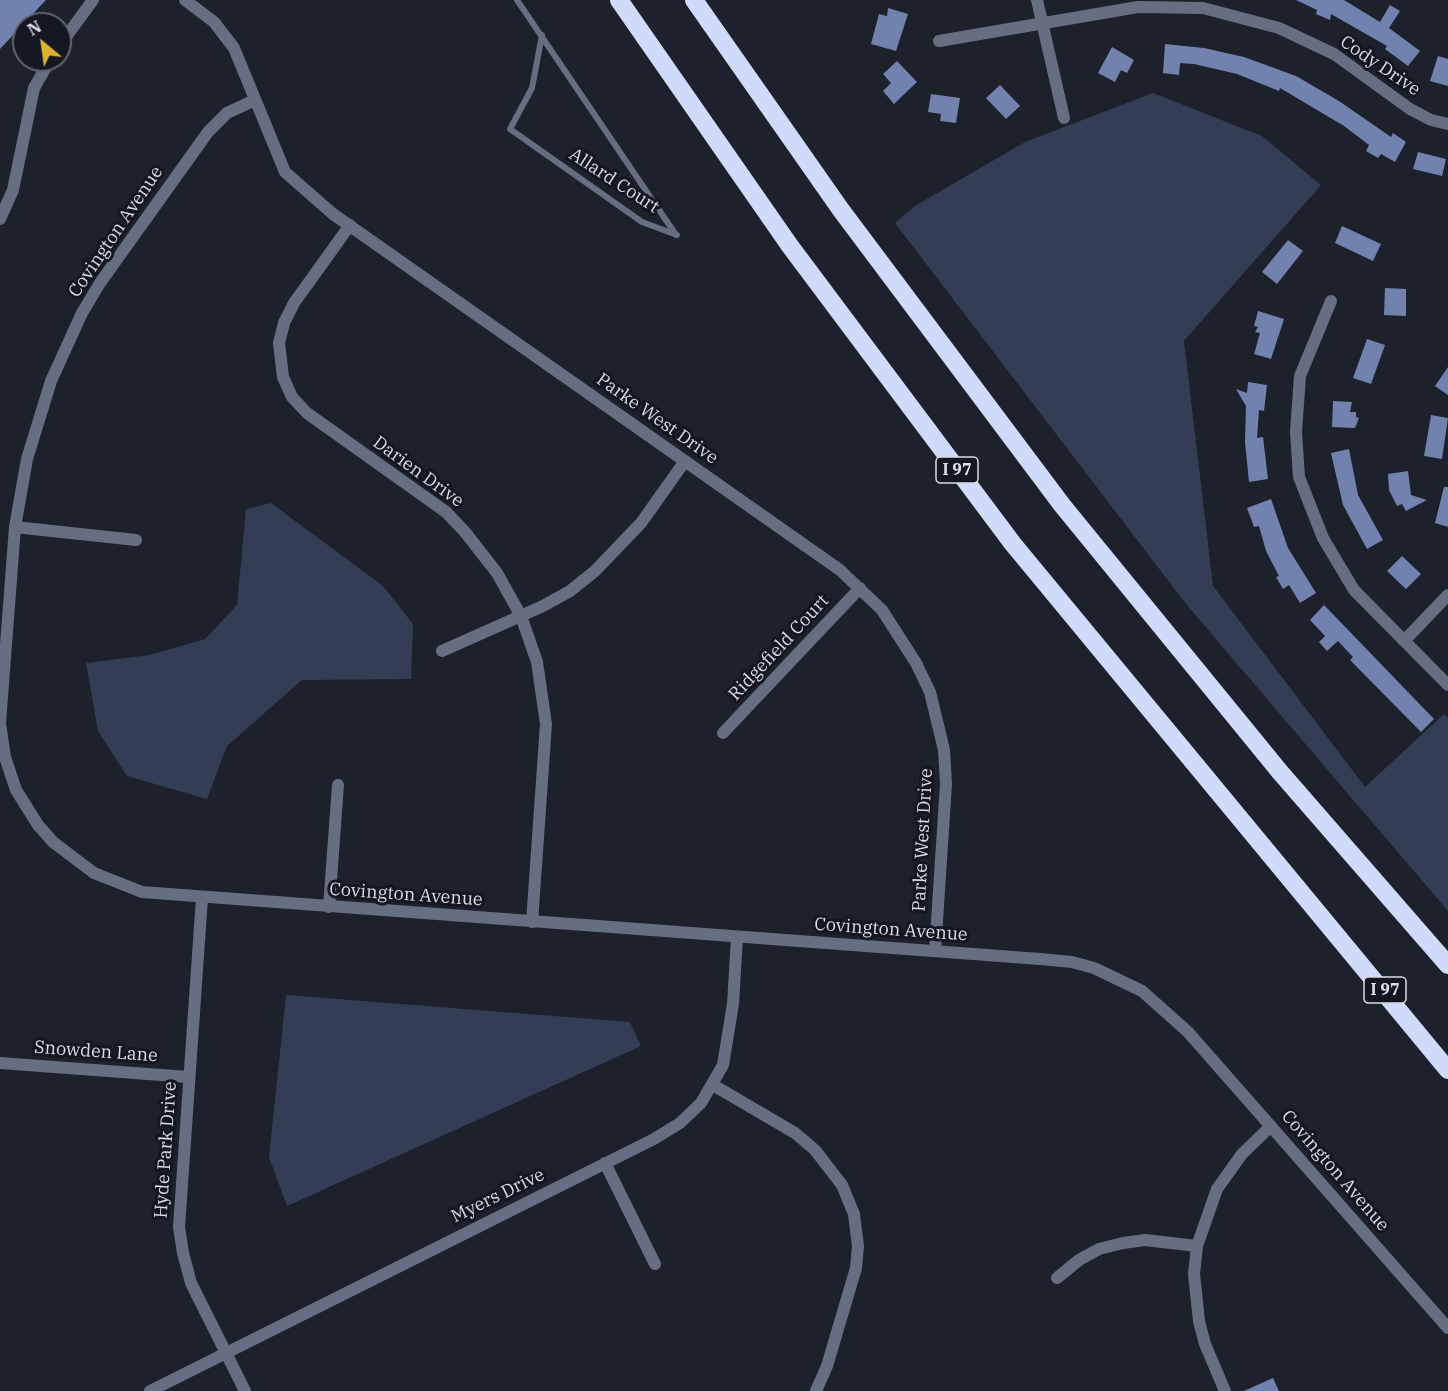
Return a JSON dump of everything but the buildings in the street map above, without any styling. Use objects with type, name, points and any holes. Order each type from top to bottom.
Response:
[{"type":"highway","name":"I 97","points":[[619,0],[783,236],[917,418],[1107,659],[1322,920],[1448,1060]]},
{"type":"highway","points":[[694,0],[848,219],[1055,496],[1180,651],[1373,880],[1448,965]]},
{"type":"highway","points":[[1373,880],[1448,954]]},
{"type":"highway","points":[[1322,920],[1448,1070]]},
{"type":"street","points":[[72,29],[93,0]]},
{"type":"street","name":"Parke West Drive","points":[[185,0],[214,22],[234,48],[285,172],[350,225],[840,570],[882,610],[905,645],[930,692],[938,720],[946,784],[935,951]]},
{"type":"street","points":[[1037,0],[1064,118]]},
{"type":"street","name":"Cody Drive","points":[[939,41],[1138,7],[1203,8],[1279,28],[1334,54],[1410,109],[1431,120],[1448,124]]},
{"type":"street","points":[[0,219],[13,189],[34,88],[43,72]]},
{"type":"street","name":"Covington Avenue","points":[[255,100],[227,113],[208,132],[119,256],[82,314],[51,381],[36,424],[15,526],[0,723],[5,777],[38,825],[60,848],[94,873],[142,892],[1072,962],[1118,978],[1142,991],[1174,1017],[1448,1328]]},
{"type":"street","name":"Darien Drive","points":[[350,225],[294,303],[284,323],[279,343],[283,377],[292,397],[307,413],[453,519],[487,559],[521,616],[537,662],[546,724],[532,922]]},
{"type":"street","points":[[1331,302],[1300,376],[1296,432],[1299,477],[1323,538],[1354,590],[1448,685]]},
{"type":"street","points":[[442,651],[521,616],[570,591],[611,556],[641,523],[685,461]]},
{"type":"street","points":[[15,526],[136,540]]},
{"type":"street","name":"Ridgefield Court","points":[[723,733],[860,588]]},
{"type":"street","points":[[1404,641],[1448,595]]},
{"type":"street","points":[[328,907],[338,785]]},
{"type":"street","name":"Hyde Park Drive","points":[[202,898],[179,1227],[191,1282],[245,1391]]},
{"type":"street","name":"Myers Drive","points":[[150,1391],[605,1163],[680,1123],[701,1103],[723,1065],[733,1004],[738,937]]},
{"type":"street","name":"Snowden Lane","points":[[0,1063],[188,1077]]},
{"type":"street","points":[[713,1085],[795,1133],[815,1150],[842,1185],[854,1214],[858,1246],[856,1268],[827,1366],[816,1391]]},
{"type":"street","points":[[1225,1391],[1205,1344],[1199,1321],[1194,1274],[1197,1246],[1205,1217],[1222,1182],[1242,1154],[1271,1126]]},
{"type":"street","points":[[605,1163],[655,1264]]},
{"type":"street","points":[[1057,1278],[1079,1260],[1100,1249],[1123,1243],[1145,1240],[1197,1246]]},
{"type":"lane","name":"Allard Court","points":[[517,0],[542,35],[676,235],[642,222],[510,129],[532,88],[542,35]]},
{"type":"shaded area","points":[[1153,93],[1262,136],[1321,185],[1184,341],[1213,586],[1365,787],[1444,714],[1448,718],[1448,911],[1186,604],[895,223],[915,206],[1025,142]]},
{"type":"shaded area","points":[[271,503],[383,586],[413,624],[411,679],[302,680],[227,746],[207,799],[127,776],[98,731],[86,663],[150,655],[205,639],[237,605],[246,509]]},
{"type":"shaded area","points":[[286,995],[630,1022],[641,1046],[287,1206],[269,1157]]}]
